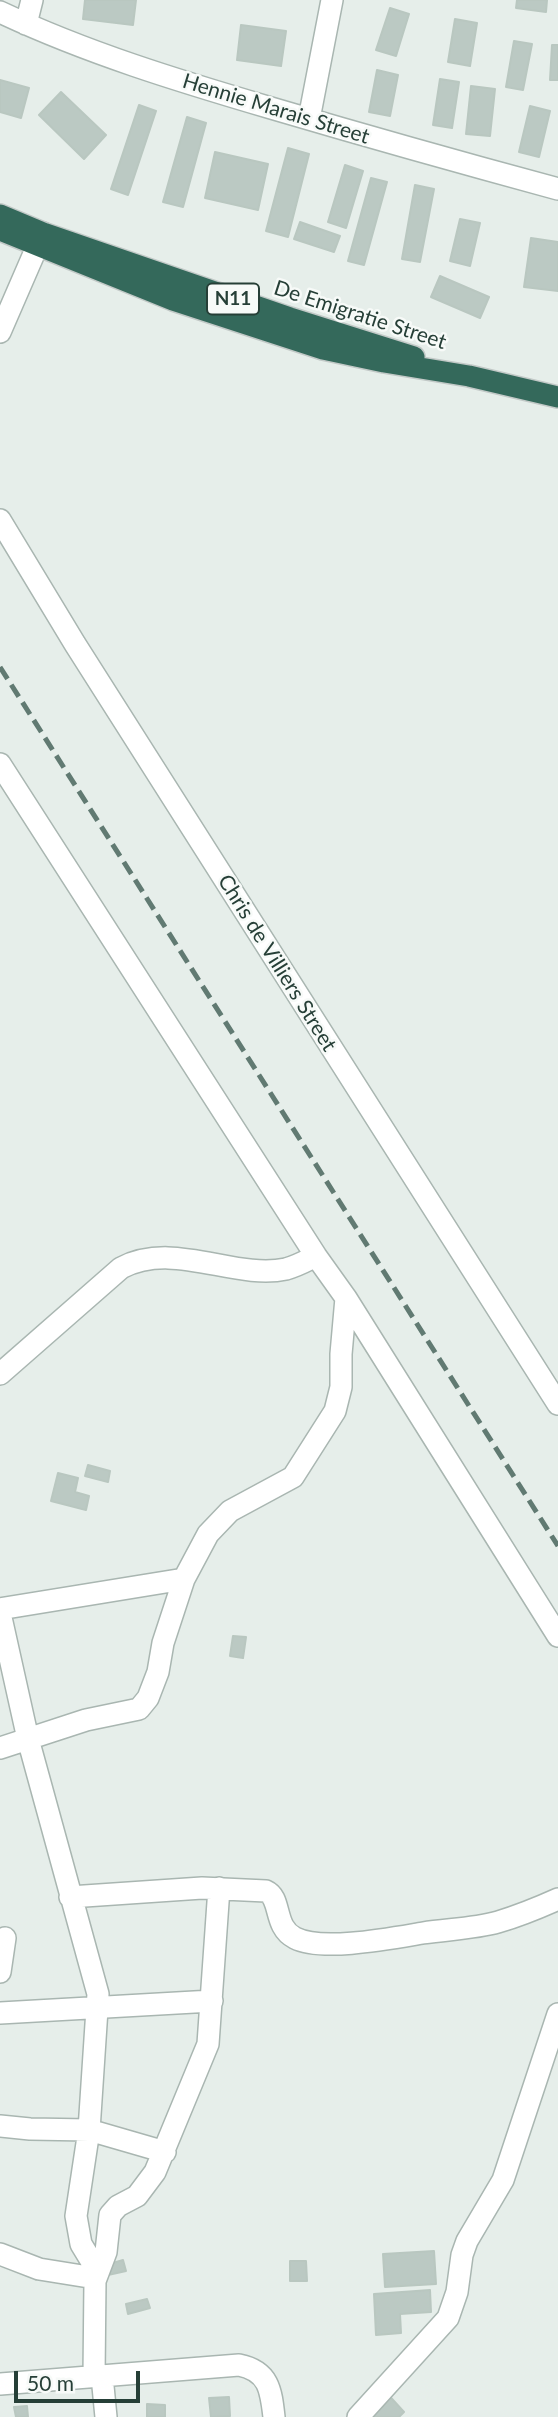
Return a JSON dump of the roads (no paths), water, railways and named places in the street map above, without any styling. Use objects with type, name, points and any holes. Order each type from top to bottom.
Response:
[{"type":"highway","name":"De Emigratie Street","points":[[0,215],[39,239]]},
{"type":"highway","name":"De Emigratie Street","points":[[0,230],[39,239],[385,347],[468,376],[558,397]]},
{"type":"street","points":[[26,24],[32,0]]},
{"type":"street","points":[[309,119],[332,0]]},
{"type":"street","name":"Hennie Marais Street","points":[[0,12],[193,85],[558,189]]},
{"type":"street","points":[[0,332],[39,239]]},
{"type":"street","name":"Chris de Villiers Street","points":[[0,520],[113,703],[558,1404]]},
{"type":"street","points":[[0,764],[316,1256],[346,1298],[558,1636]]},
{"type":"street","points":[[0,1374],[130,1263],[143,1259],[176,1258],[272,1270],[298,1265],[316,1256]]},
{"type":"street","points":[[0,1748],[86,1720],[139,1709],[148,1698],[184,1579],[208,1534],[230,1511],[293,1476],[335,1411],[341,1387],[346,1298]]},
{"type":"street","points":[[97,2275],[81,2244],[76,2216],[89,2130],[98,2007],[96,1981],[70,1897],[28,1739],[0,1611],[184,1579]]},
{"type":"street","points":[[70,1897],[219,1888],[269,1891],[283,1927],[295,1938],[312,1943],[374,1941],[474,1927],[529,1912],[558,1899]]},
{"type":"street","points":[[106,2417],[98,2376],[97,2275],[106,2252],[110,2215],[118,2206],[143,2190],[164,2152],[205,2054],[212,2001],[219,1888]]},
{"type":"street","points":[[0,1972],[5,1938]]},
{"type":"street","points":[[0,2013],[212,2001]]},
{"type":"street","points":[[358,2417],[448,2318],[457,2292],[462,2255],[467,2241],[506,2172],[558,2014]]},
{"type":"street","points":[[0,2126],[89,2130],[164,2152]]},
{"type":"street","points":[[0,2254],[39,2269],[97,2275]]},
{"type":"street","points":[[0,2384],[230,2365],[250,2367],[265,2379],[272,2398],[274,2417]]},
{"type":"railway","points":[[0,667],[558,1546]]}]
